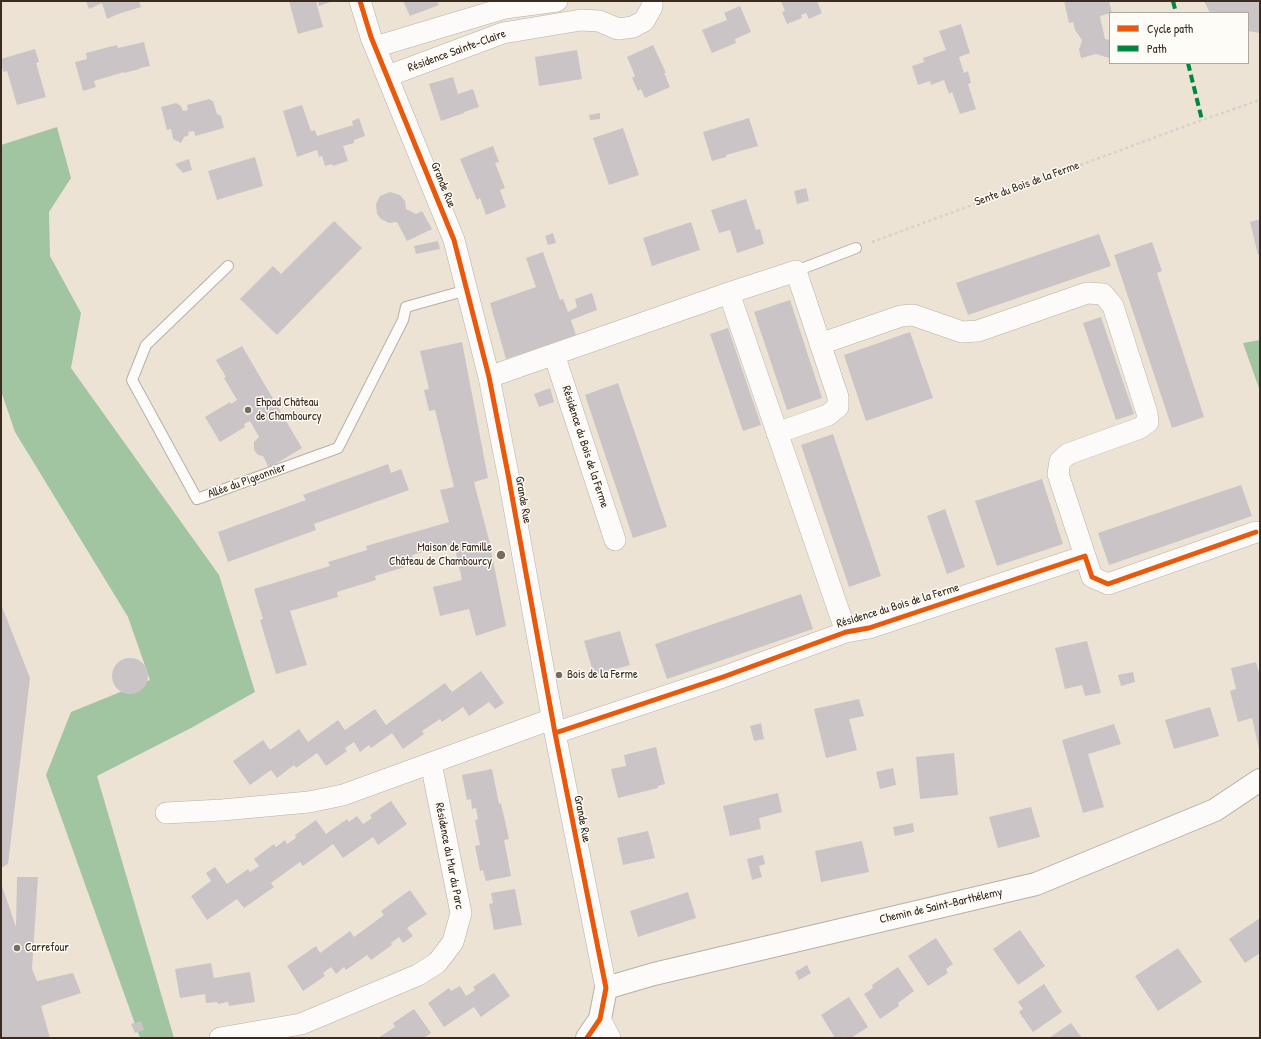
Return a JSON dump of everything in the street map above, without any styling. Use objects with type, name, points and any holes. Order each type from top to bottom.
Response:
[{"type":"street","name":"Grande Rue","points":[[360,1],[375,47],[454,240],[489,377],[507,466],[553,726],[606,988],[600,1019]]},
{"type":"street","name":"Résidence Sainte-Claire","points":[[375,47],[505,8],[557,1]]},
{"type":"street","name":"Résidence Sainte-Claire","points":[[388,76],[503,33],[581,20],[599,21],[618,29],[633,28],[644,21],[652,7],[652,1]]},
{"type":"street","points":[[489,377],[729,292],[796,271],[838,397],[838,407],[828,415],[777,433]]},
{"type":"street","name":"Résidence du Bois de la Ferme","points":[[729,292],[846,632]]},
{"type":"street","points":[[820,344],[900,316],[913,315],[962,332],[978,331],[1087,293],[1103,294],[1113,306],[1147,413],[1148,422],[1140,428],[1068,454],[1060,461],[1058,474],[1092,577],[1108,584],[1256,532]]},
{"type":"street","name":"Résidence du Bois de la Ferme","points":[[554,354],[615,540]]},
{"type":"street","name":"Résidence du Bois de la Ferme","points":[[553,726],[723,677],[846,632],[869,628],[1085,556]]},
{"type":"street","points":[[166,813],[222,810],[309,802],[343,795],[431,763],[553,726]]},
{"type":"street","name":"Résidence du Mur du Parc","points":[[220,1038],[301,1031],[418,975],[437,963],[453,942],[461,914],[431,763]]},
{"type":"street","name":"Chemin de Saint-Barthélemy","points":[[606,988],[654,974],[1036,884],[1215,810],[1260,780]]},
{"type":"street","points":[[587,1038],[600,1019],[610,1038]]},
{"type":"lane","points":[[796,271],[856,248]]},
{"type":"lane","name":"Allée du Pigeonnier","points":[[228,266],[146,345],[132,380],[197,499],[338,448],[402,320],[406,307],[467,290]]},
{"type":"green space","points":[[57,127],[71,178],[49,212],[50,256],[81,313],[71,368],[219,575],[255,692],[191,728],[97,776],[174,1038],[140,1038],[46,775],[71,712],[150,680],[128,617],[15,432],[1,391],[1,145]]},
{"type":"green space","points":[[1260,340],[1260,391],[1243,343]]},
{"type":"building","points":[[86,1],[139,1],[141,7],[107,19],[102,3],[89,9]]},
{"type":"building","points":[[289,1],[316,1],[323,27],[298,34]]},
{"type":"building","points":[[318,1],[333,1],[319,6]]},
{"type":"building","points":[[403,1],[437,1],[439,5],[410,16]]},
{"type":"building","points":[[781,1],[817,1],[822,13],[809,19],[806,13],[801,15],[802,18],[787,24],[782,12],[785,11]]},
{"type":"building","points":[[1064,1],[1109,1],[1112,12],[1100,16],[1105,39],[1109,40],[1109,58],[1096,54],[1081,58],[1079,50],[1082,40],[1075,30],[1073,22],[1069,23]]},
{"type":"building","points":[[1204,1],[1260,1],[1260,33],[1249,31],[1249,12],[1210,12]]},
{"type":"building","points":[[740,6],[751,32],[735,39],[736,43],[712,53],[702,30],[727,20],[724,13]]},
{"type":"building","points":[[961,24],[970,53],[959,57],[964,73],[968,71],[971,83],[968,84],[976,109],[960,114],[952,92],[949,94],[944,80],[931,85],[930,81],[918,85],[912,66],[924,62],[923,58],[946,50],[939,31]]},
{"type":"building","points":[[144,42],[150,66],[94,81],[96,87],[83,91],[75,62],[87,59],[86,53],[117,45],[118,48]]},
{"type":"building","points":[[653,45],[666,73],[664,73],[670,87],[645,98],[641,89],[638,91],[632,78],[635,76],[627,57]]},
{"type":"building","points":[[35,49],[39,62],[36,63],[46,97],[17,105],[7,71],[3,72],[1,59]]},
{"type":"building","points":[[577,50],[582,79],[539,86],[535,57]]},
{"type":"building","points":[[453,77],[458,94],[473,89],[479,107],[441,121],[429,84]]},
{"type":"building","points":[[209,99],[213,101],[217,114],[221,116],[224,128],[195,136],[194,131],[188,132],[189,135],[184,137],[181,143],[173,139],[171,129],[167,130],[161,107],[176,103],[181,106],[183,111],[188,110],[187,105]]},
{"type":"building","points":[[302,105],[311,131],[315,130],[317,136],[353,125],[352,121],[359,118],[365,136],[354,140],[354,143],[343,146],[348,161],[333,166],[332,164],[325,166],[322,156],[319,157],[317,150],[297,157],[283,111]]},
{"type":"building","points":[[600,113],[600,119],[590,120],[589,115]]},
{"type":"building","points":[[749,118],[758,146],[726,155],[726,157],[712,161],[703,132]]},
{"type":"building","points":[[623,128],[639,175],[609,185],[593,138]]},
{"type":"building","points":[[493,146],[499,162],[495,163],[505,188],[500,190],[506,207],[486,215],[480,198],[477,200],[460,159]]},
{"type":"building","points":[[255,157],[263,186],[217,200],[208,171]]},
{"type":"building","points":[[189,159],[192,170],[183,173],[175,164]]},
{"type":"building","points":[[806,188],[809,201],[797,204],[794,191]]},
{"type":"building","points":[[390,192],[400,195],[405,201],[406,209],[416,214],[422,211],[432,229],[407,241],[397,222],[389,223],[381,219],[377,214],[376,204],[380,196]]},
{"type":"building","points":[[746,199],[756,230],[760,229],[764,244],[737,253],[730,230],[719,233],[711,210]]},
{"type":"building","points":[[1260,219],[1260,255],[1258,255],[1250,222]]},
{"type":"building","points":[[334,221],[362,248],[277,335],[240,299],[273,266],[281,274]]},
{"type":"building","points":[[691,222],[700,250],[652,266],[643,238]]},
{"type":"building","points":[[553,233],[556,243],[548,245],[545,236]]},
{"type":"building","points":[[1099,234],[1111,266],[968,315],[956,283]]},
{"type":"building","points":[[438,241],[440,249],[416,254],[414,246]]},
{"type":"building","points":[[1152,242],[1162,271],[1157,273],[1204,417],[1172,428],[1114,255]]},
{"type":"building","points":[[543,252],[560,300],[563,299],[568,312],[577,307],[575,299],[592,293],[597,310],[571,320],[576,335],[506,359],[490,303],[536,287],[526,258]]},
{"type":"building","points":[[790,300],[822,398],[787,410],[754,312]]},
{"type":"building","points":[[1101,317],[1134,414],[1116,420],[1083,323]]},
{"type":"building","points":[[728,328],[761,425],[743,431],[710,334]]},
{"type":"building","points":[[910,332],[933,398],[866,421],[844,355]]},
{"type":"building","points":[[462,342],[488,478],[474,482],[489,540],[506,626],[476,636],[469,609],[440,616],[433,587],[462,580],[454,544],[412,555],[415,564],[375,576],[376,580],[337,592],[338,597],[290,611],[307,665],[276,674],[260,620],[263,619],[254,589],[330,566],[328,562],[367,550],[366,546],[449,522],[440,490],[454,487],[435,410],[429,411],[424,390],[429,389],[420,351]]},
{"type":"building","name":"Ehpad Château de Chambourcy","points":[[242,346],[302,448],[269,468],[263,456],[258,455],[254,450],[254,442],[259,437],[250,421],[244,424],[245,427],[220,442],[205,417],[230,402],[231,404],[237,400],[224,378],[226,377],[216,360]]},
{"type":"building","points":[[618,383],[667,527],[633,538],[585,395]]},
{"type":"building","points":[[550,388],[554,402],[539,407],[534,394]]},
{"type":"building","points":[[833,434],[881,576],[849,587],[801,445]]},
{"type":"building","points":[[388,464],[391,473],[401,469],[409,490],[314,524],[316,530],[228,562],[218,532],[306,500],[303,495]]},
{"type":"building","points":[[1042,479],[1063,544],[997,566],[975,501]]},
{"type":"building","points":[[1241,485],[1252,516],[1109,565],[1098,533]]},
{"type":"building","points":[[945,509],[965,567],[947,574],[927,516]]},
{"type":"building","points":[[801,594],[813,629],[667,679],[655,644]]},
{"type":"building","points":[[1,604],[30,678],[8,864],[1,868]]},
{"type":"building","points":[[620,631],[630,665],[594,675],[584,641]]},
{"type":"building","points":[[1087,641],[1101,693],[1085,696],[1082,685],[1065,689],[1055,648]]},
{"type":"building","points":[[134,658],[143,663],[147,669],[147,683],[143,689],[134,694],[126,694],[117,689],[113,683],[112,672],[117,663],[123,659]]},
{"type":"building","points":[[1256,662],[1260,676],[1259,749],[1252,718],[1238,722],[1230,691],[1236,689],[1231,668]]},
{"type":"building","points":[[481,671],[504,703],[495,709],[489,702],[469,716],[463,707],[442,722],[440,719],[422,731],[424,734],[403,749],[392,733],[371,748],[369,745],[360,752],[354,742],[345,748],[347,751],[326,766],[317,753],[296,768],[294,765],[277,778],[271,770],[250,785],[233,761],[263,740],[270,750],[299,729],[308,742],[338,720],[345,730],[375,709],[386,725],[445,683],[452,692]]},
{"type":"building","points":[[1133,672],[1135,682],[1121,686],[1118,675]]},
{"type":"building","points":[[859,699],[864,716],[849,719],[857,750],[826,758],[814,709]]},
{"type":"building","points":[[1210,707],[1219,736],[1174,749],[1165,720]]},
{"type":"building","points":[[761,723],[764,739],[754,741],[750,726]]},
{"type":"building","points":[[1114,724],[1121,744],[1088,754],[1104,807],[1083,813],[1062,740]]},
{"type":"building","points":[[656,747],[665,784],[658,786],[658,788],[618,798],[611,769],[626,766],[624,755]]},
{"type":"building","points":[[954,753],[958,795],[920,799],[916,757]]},
{"type":"building","points":[[893,768],[896,785],[880,789],[876,772]]},
{"type":"building","points":[[492,769],[499,804],[501,803],[509,839],[504,840],[511,876],[486,881],[483,870],[480,871],[475,846],[480,845],[475,820],[478,819],[476,808],[472,809],[471,799],[467,800],[462,775]]},
{"type":"building","points":[[778,793],[782,812],[759,818],[761,829],[730,836],[723,806]]},
{"type":"building","points":[[391,801],[407,824],[378,845],[373,837],[343,858],[333,844],[303,866],[300,862],[271,883],[274,887],[244,908],[237,899],[207,920],[191,896],[211,881],[206,873],[215,867],[227,884],[248,869],[250,872],[259,866],[254,859],[274,844],[276,847],[285,840],[287,844],[296,838],[295,835],[316,820],[326,834],[347,819],[349,822],[357,816],[363,824],[372,818],[370,815]]},
{"type":"building","points":[[1031,807],[1040,837],[998,848],[989,817]]},
{"type":"building","points":[[913,823],[914,832],[895,836],[893,827]]},
{"type":"building","points":[[648,831],[655,858],[623,865],[617,838]]},
{"type":"building","points":[[862,841],[869,872],[821,882],[815,851]]},
{"type":"building","points":[[763,855],[765,864],[759,866],[762,877],[752,880],[747,859]]},
{"type":"building","name":"Carrefour","points":[[17,877],[38,877],[32,969],[37,981],[73,973],[81,993],[41,1006],[50,1038],[1,1038],[1,883],[16,927]]},
{"type":"building","points":[[515,889],[522,925],[494,930],[489,904],[493,903],[491,893]]},
{"type":"building","points":[[410,890],[427,914],[407,928],[413,936],[403,943],[399,937],[391,943],[392,945],[371,960],[367,955],[346,970],[344,967],[336,974],[331,967],[323,973],[325,976],[303,991],[287,966],[316,946],[320,953],[350,931],[354,937],[384,915],[381,911]]},
{"type":"building","points":[[688,892],[696,918],[638,937],[630,911]]},
{"type":"building","points":[[1260,918],[1260,953],[1245,963],[1229,939]]},
{"type":"building","points":[[1020,930],[1045,966],[1018,985],[993,949]]},
{"type":"building","points":[[936,938],[953,964],[946,969],[948,973],[928,986],[908,956]]},
{"type":"building","points":[[1178,948],[1202,982],[1158,1011],[1135,976]]},
{"type":"building","points":[[211,963],[214,978],[250,972],[255,1002],[229,1006],[228,1002],[218,1004],[217,1002],[206,1003],[205,994],[180,998],[175,969]]},
{"type":"building","points":[[807,965],[811,973],[799,980],[795,972]]},
{"type":"building","points":[[898,967],[914,991],[898,1003],[899,1006],[880,1019],[864,994],[873,988],[872,985]]},
{"type":"building","points":[[494,973],[510,996],[481,1017],[474,1007],[444,1027],[428,1003],[449,988],[451,991],[460,986],[466,996],[475,990],[473,987]]},
{"type":"building","points":[[1044,984],[1062,1012],[1033,1032],[1019,1012],[1023,1009],[1018,1002]]},
{"type":"building","points":[[849,997],[868,1027],[851,1038],[846,1038],[845,1036],[843,1038],[835,1038],[821,1015]]},
{"type":"building","points":[[414,1009],[431,1033],[424,1038],[378,1038],[395,1027],[393,1023]]},
{"type":"building","points":[[141,1021],[144,1030],[135,1033],[131,1024]]},
{"type":"building","points":[[1071,1023],[1082,1038],[1049,1038]]},
{"type":"marked path","points":[[1173,1],[1176,12]]},
{"type":"marked path","points":[[1188,64],[1202,120]]},
{"type":"cycle path","points":[[360,1],[371,37],[454,240],[489,377],[555,733],[606,988],[600,1019],[587,1038]]},
{"type":"cycle path","points":[[555,733],[723,677],[846,632],[869,628],[1085,556],[1092,577],[1108,584],[1256,532]]},
{"type":"place","name":"Ehpad Château de Chambourcy","points":[[248,410]]},
{"type":"place","name":"Maison de Famille Château de Chambourcy","points":[[501,555]]},
{"type":"place","name":"Bois de la Ferme","points":[[559,675]]},
{"type":"place","name":"Carrefour","points":[[17,948]]}]
